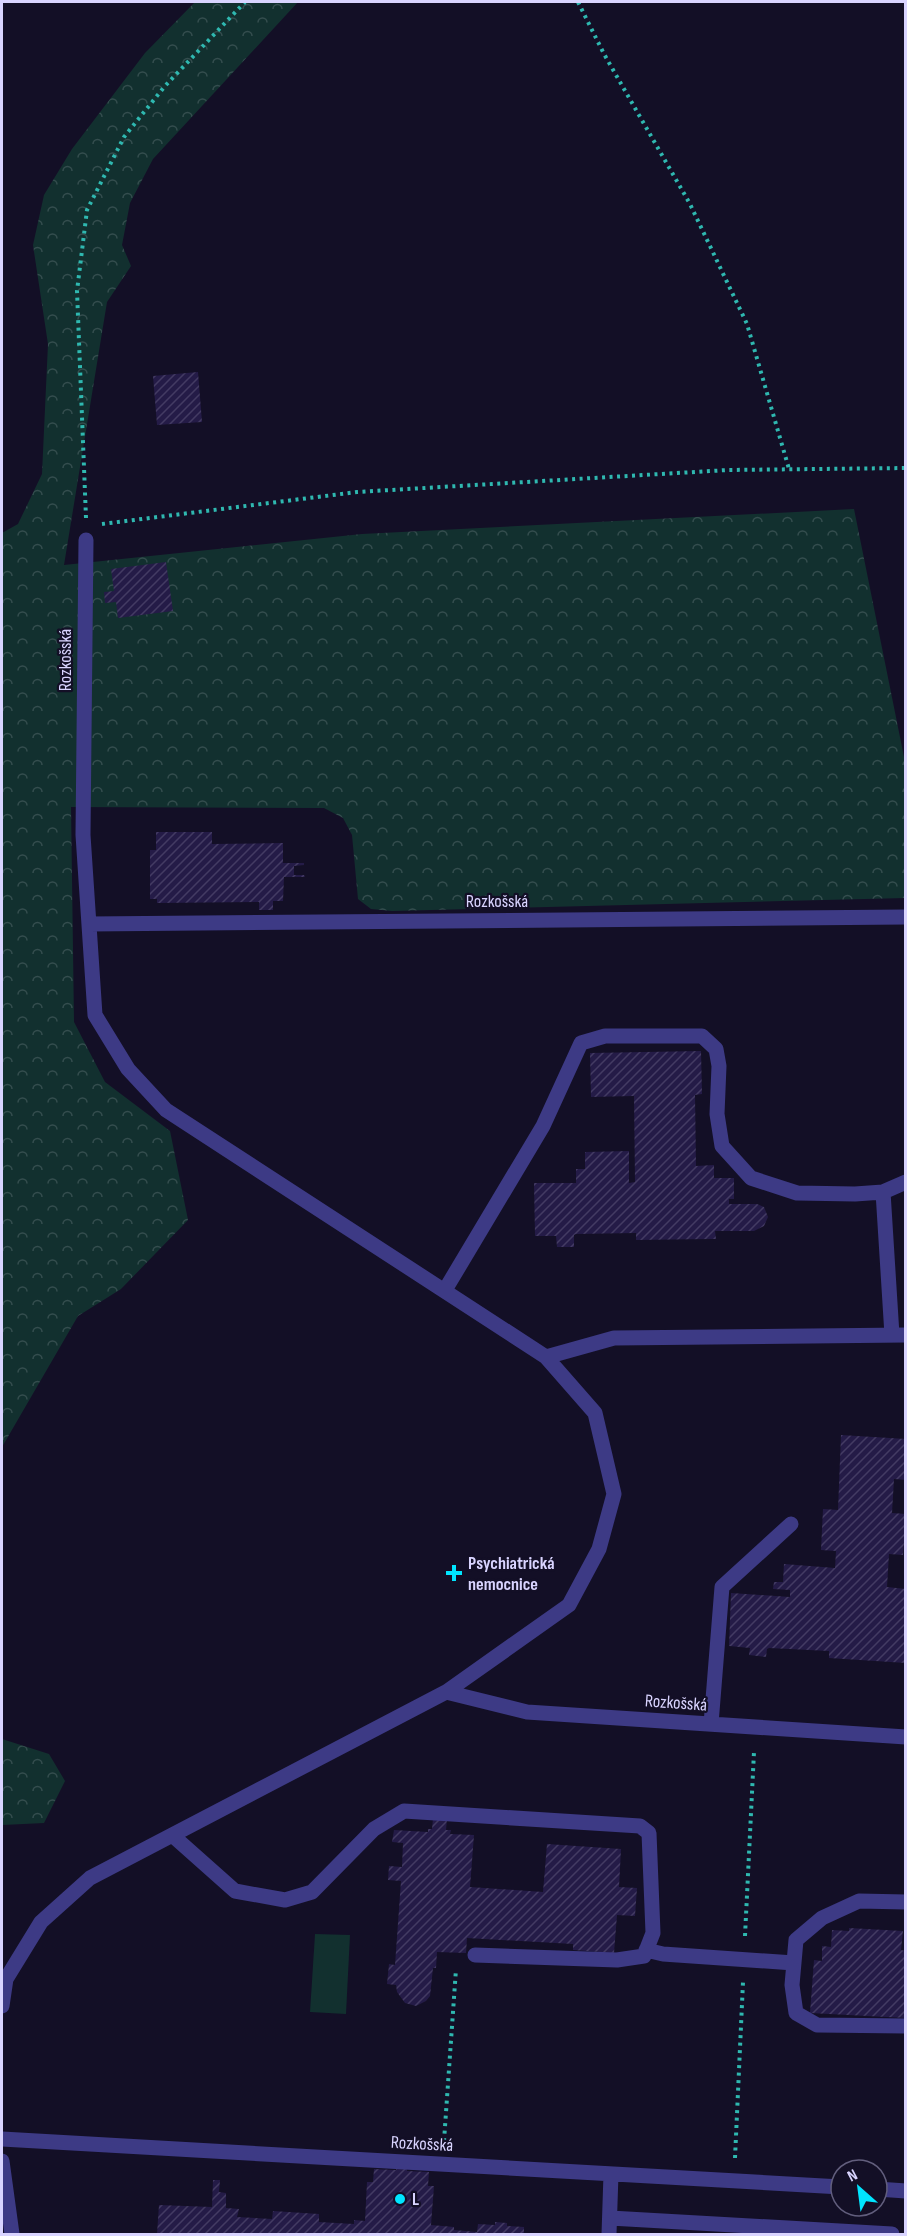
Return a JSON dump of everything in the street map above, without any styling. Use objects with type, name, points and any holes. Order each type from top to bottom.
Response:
[{"type":"street","name":"Rozkošská","points":[[2,2006],[4,1978],[41,1922],[90,1878],[446,1692],[569,1605],[599,1549],[614,1494],[595,1413],[546,1357],[166,1110],[128,1069],[95,1015],[83,835],[86,533]]},
{"type":"street","name":"Rozkošská","points":[[89,924],[906,917]]},
{"type":"street","points":[[445,1290],[543,1126],[581,1043],[605,1036],[702,1036],[716,1049],[719,1066],[717,1114],[722,1146],[752,1178],[797,1193],[883,1192],[906,1182]]},
{"type":"street","points":[[546,1357],[614,1338],[899,1335],[883,1192]]},
{"type":"street","points":[[711,1724],[722,1587],[791,1524]]},
{"type":"street","name":"Rozkošská","points":[[446,1692],[527,1712],[906,1737]]},
{"type":"street","points":[[172,1835],[235,1891],[285,1900],[312,1892],[374,1829],[404,1811],[640,1826],[649,1833],[652,1933],[644,1956],[617,1960],[475,1955]]},
{"type":"street","points":[[906,1902],[859,1901],[822,1917],[796,1940],[792,1985],[796,2013],[817,2025],[906,2026]]},
{"type":"street","points":[[646,1950],[663,1954],[794,1963]]},
{"type":"street","name":"Rozkošská","points":[[2,2139],[829,2186]]},
{"type":"street","points":[[2,2161],[5,2214],[12,2235]]},
{"type":"street","points":[[609,2235],[611,2174]]},
{"type":"street","points":[[889,2190],[906,2191]]},
{"type":"street","points":[[610,2218],[892,2235]]},
{"type":"path","points":[[245,2],[165,86],[124,136],[87,210],[77,291],[86,533],[357,492],[728,470],[906,468]]},
{"type":"path","points":[[578,2],[603,54],[690,204],[747,324],[789,469]]},
{"type":"path","points":[[443,2164],[456,1967],[461,1961],[475,1955]]},
{"type":"green space","points":[[195,2],[298,2],[153,159],[130,203],[122,245],[131,266],[107,302],[64,565],[362,534],[854,509],[905,762],[905,898],[392,911],[371,909],[358,899],[352,835],[343,818],[324,808],[71,807],[74,1022],[105,1082],[170,1131],[188,1220],[121,1289],[78,1316],[2,1447],[2,533],[18,524],[42,474],[48,344],[33,245],[44,195],[72,149],[145,53]]},
{"type":"green space","points":[[2,1739],[49,1754],[65,1781],[44,1823],[2,1825]]},
{"type":"green space","points":[[315,1934],[350,1935],[346,2014],[310,2012]]},
{"type":"building","points":[[198,372],[202,422],[157,425],[153,376]]},
{"type":"building","points":[[166,562],[173,611],[118,618],[116,602],[105,603],[104,592],[114,591],[111,569]]},
{"type":"building","points":[[156,832],[212,832],[212,844],[283,843],[283,863],[304,863],[304,865],[294,866],[294,875],[305,877],[284,877],[283,901],[273,901],[273,910],[259,910],[259,902],[157,903],[157,899],[150,899],[150,850],[156,850]]},
{"type":"building","points":[[701,1051],[702,1094],[695,1095],[696,1166],[714,1165],[714,1178],[734,1178],[734,1199],[729,1199],[729,1204],[757,1204],[764,1207],[768,1217],[764,1226],[754,1231],[715,1231],[716,1239],[636,1240],[636,1233],[576,1234],[574,1235],[574,1247],[557,1247],[556,1236],[535,1236],[534,1183],[576,1183],[576,1169],[585,1169],[585,1152],[629,1151],[629,1183],[635,1182],[634,1096],[591,1097],[590,1053]]},
{"type":"building","points":[[841,1435],[906,1439],[906,1480],[894,1479],[892,1513],[906,1514],[903,1555],[889,1554],[887,1587],[906,1589],[906,1663],[829,1658],[829,1651],[769,1648],[766,1657],[749,1655],[750,1648],[729,1646],[731,1593],[790,1597],[790,1590],[773,1589],[774,1582],[783,1582],[784,1564],[835,1568],[836,1551],[821,1550],[823,1509],[838,1510]]},
{"type":"building","points":[[433,1818],[447,1819],[446,1830],[451,1830],[450,1834],[474,1835],[470,1887],[543,1892],[547,1844],[621,1849],[619,1887],[637,1888],[635,1916],[617,1915],[614,1953],[573,1950],[573,1944],[467,1938],[466,1953],[437,1952],[430,1996],[426,2001],[416,2006],[405,2003],[397,1992],[396,1985],[387,1984],[389,1964],[395,1965],[401,1881],[388,1880],[389,1866],[402,1867],[403,1843],[392,1842],[394,1830],[428,1832],[428,1829],[432,1829]]},
{"type":"building","points":[[849,1928],[903,1931],[901,1950],[906,1951],[906,2018],[810,2013],[814,1960],[822,1961],[822,1946],[831,1947],[832,1930],[849,1931]]},
{"type":"building","name":"L","points":[[396,2167],[407,2167],[407,2171],[429,2172],[428,2186],[434,2186],[431,2225],[477,2232],[478,2224],[507,2223],[507,2226],[524,2227],[524,2234],[157,2234],[159,2205],[212,2207],[213,2180],[220,2180],[219,2192],[226,2193],[226,2208],[239,2209],[237,2217],[272,2219],[273,2211],[319,2214],[319,2222],[354,2224],[354,2220],[365,2221],[367,2182],[373,2182],[374,2169],[396,2170]]},
{"type":"place","name":"Psychiatrická nemocnice","points":[[454,1573]]},
{"type":"place","name":"L","points":[[400,2199]]}]
